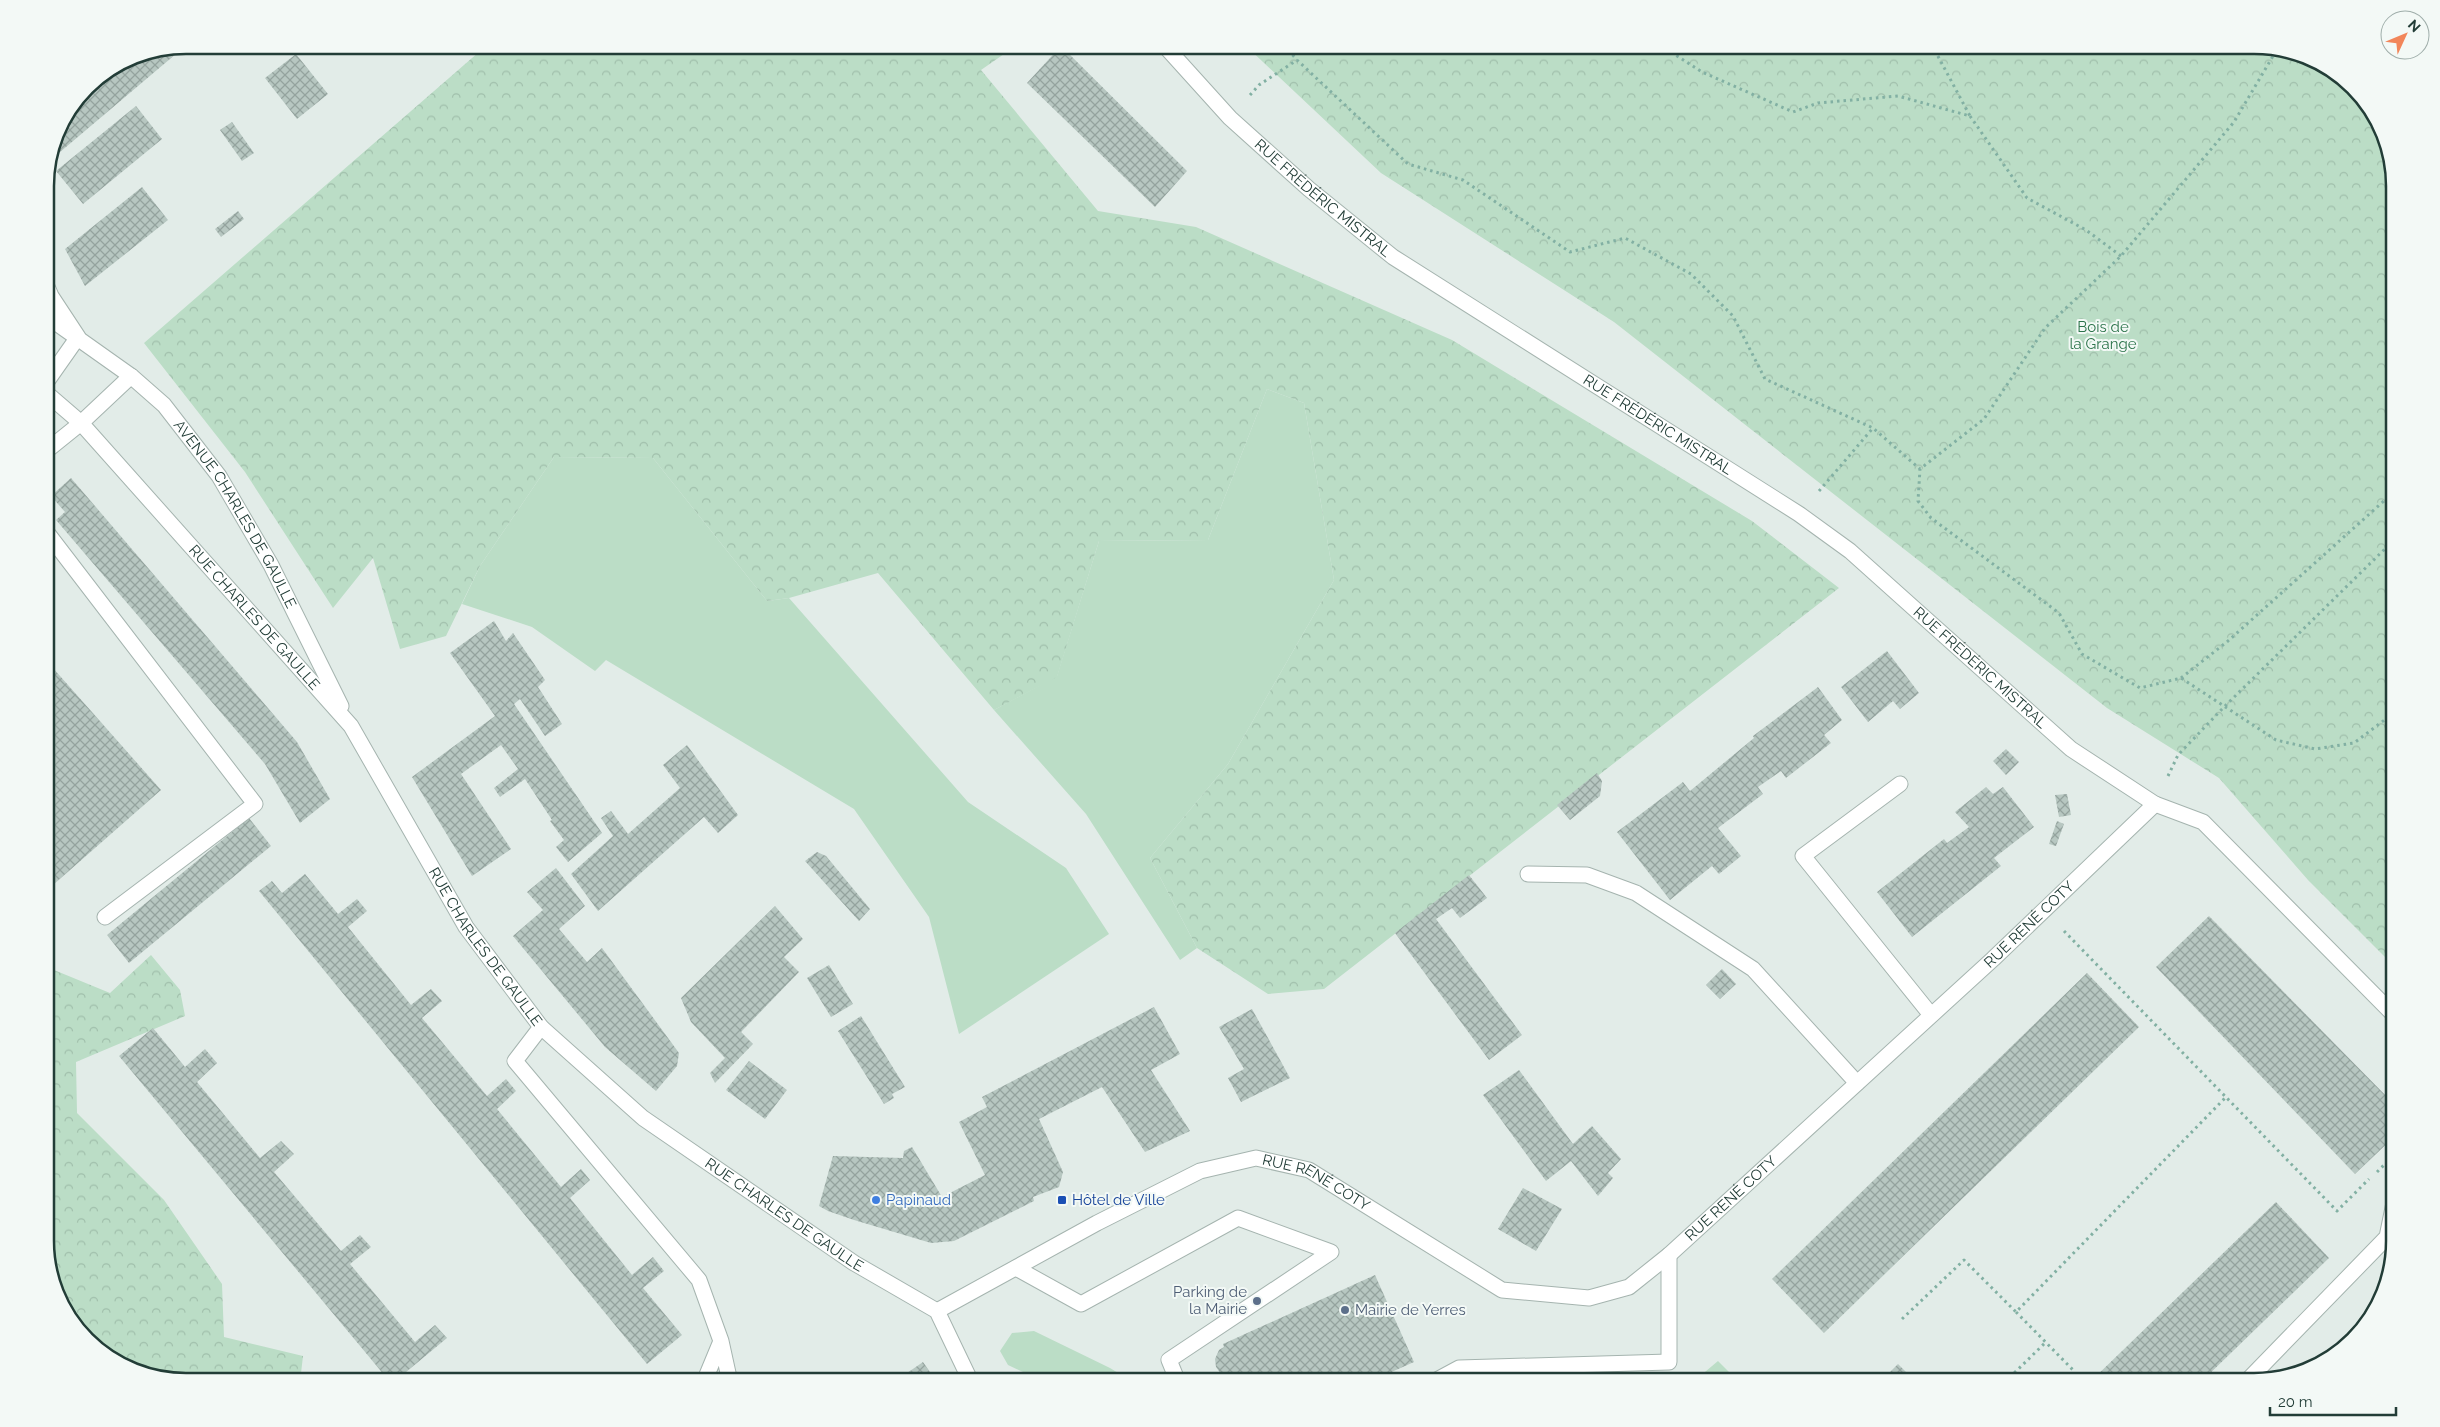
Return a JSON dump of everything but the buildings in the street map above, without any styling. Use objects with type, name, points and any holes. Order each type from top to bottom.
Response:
[{"type":"street","name":"RUE FRÉDÉRIC MISTRAL","points":[[1172,54],[1230,118],[1309,189],[1393,258],[1799,514],[1850,551],[2072,749],[2155,804]]},
{"type":"street","points":[[54,301],[78,337],[54,371]]},
{"type":"street","name":"AVENUE CHARLES DE GAULLE","points":[[54,321],[131,376],[164,405],[219,476],[271,565],[351,726]]},
{"type":"street","points":[[54,445],[82,423],[131,376]]},
{"type":"street","name":"RUE CHARLES DE GAULLE","points":[[54,400],[82,423],[351,726],[466,927],[541,1027],[643,1118],[854,1263],[936,1311]]},
{"type":"street","points":[[54,542],[255,804],[105,917]]},
{"type":"street","points":[[1900,784],[1803,856],[1931,1015]]},
{"type":"street","points":[[2155,804],[2203,822],[2386,1007]]},
{"type":"street","name":"RUE RENÉ COTY","points":[[936,1311],[1097,1223],[1200,1171],[1256,1158],[1309,1170],[1502,1290],[1589,1298],[1629,1287],[1669,1255],[1857,1084],[2044,911],[2155,804]]},
{"type":"street","points":[[1528,874],[1587,875],[1636,893],[1754,968],[1857,1084]]},
{"type":"street","points":[[541,1027],[516,1061],[699,1280],[721,1341],[728,1373]]},
{"type":"street","points":[[1016,1268],[1081,1304],[1238,1218],[1331,1252],[1169,1360],[1174,1373]]},
{"type":"street","points":[[2255,1373],[2386,1238]]},
{"type":"street","points":[[1450,1373],[1459,1368],[1669,1362],[1669,1255]]},
{"type":"street","points":[[936,1311],[967,1373]]},
{"type":"street","points":[[708,1373],[721,1341]]},
{"type":"path","points":[[1291,54],[1408,164],[1463,180],[1570,252],[1625,238],[1692,274],[1733,316],[1765,378],[1873,428],[1920,469]]},
{"type":"path","points":[[1674,54],[1702,72],[1793,112],[1818,103],[1898,96],[1970,116]]},
{"type":"path","points":[[1937,54],[1970,116],[2026,198],[2086,230],[2121,256]]},
{"type":"path","points":[[2273,55],[2234,122],[2121,256],[2045,328],[1984,419],[1920,469],[1918,501],[1931,518],[2059,613],[2082,654],[2140,688],[2181,678],[2228,641],[2386,499]]},
{"type":"path","points":[[1258,85],[1296,60]]},
{"type":"path","points":[[1799,514],[1873,428]]},
{"type":"path","points":[[2155,804],[2178,755],[2386,548]]},
{"type":"path","points":[[2181,678],[2276,740],[2315,749],[2354,743],[2386,719]]},
{"type":"path","points":[[2044,911],[2337,1211],[2386,1163]]},
{"type":"path","points":[[2016,1312],[2226,1097]]},
{"type":"path","points":[[1902,1319],[1964,1260],[2075,1372]]},
{"type":"path","points":[[2013,1373],[2046,1342]]},
{"type":"green space","points":[[477,54],[1004,54],[981,70],[1098,211],[1196,227],[1452,340],[1752,521],[1839,588],[1324,989],[1268,994],[1197,948],[1150,858],[1228,764],[1334,580],[1304,403],[1267,389],[1208,540],[1099,541],[1057,677],[994,710],[878,573],[789,598],[767,601],[653,458],[554,457],[480,566],[446,636],[400,649],[373,558],[333,608],[245,472],[144,343]]},
{"type":"green space","name":"Bois de la Grange","points":[[1255,54],[2254,54],[2288,58],[2320,71],[2335,81],[2348,92],[2369,120],[2382,152],[2386,177],[2386,958],[2308,880],[2219,778],[2107,708],[1614,322],[1381,173]]},
{"type":"green space","points":[[1267,389],[1304,403],[1334,580],[1228,764],[1150,858],[1197,948],[1180,960],[1086,814],[994,710],[1057,676],[1099,541],[1208,540]]},
{"type":"green space","points":[[554,457],[653,458],[767,601],[789,598],[968,802],[1066,868],[1109,934],[959,1034],[929,917],[854,809],[606,660],[595,671],[532,627],[462,604],[480,566]]},
{"type":"green space","points":[[151,955],[180,990],[185,1016],[76,1062],[77,1113],[164,1200],[222,1284],[224,1337],[303,1356],[301,1373],[186,1373],[152,1369],[120,1356],[105,1346],[92,1335],[71,1307],[58,1275],[54,1250],[54,970],[110,993]]},
{"type":"green space","points":[[1034,1331],[1118,1373],[1025,1373],[1008,1365],[1000,1351],[1012,1333]]},
{"type":"green space","points":[[1718,1361],[1730,1373],[1704,1373]]},
{"type":"place","name":"Papinaud","points":[[876,1200]]},
{"type":"place","name":"Hôtel de Ville","points":[[1062,1200]]},
{"type":"place","name":"Parking de la Mairie","points":[[1257,1301]]},
{"type":"place","name":"Mairie de Yerres","points":[[1345,1310]]}]
